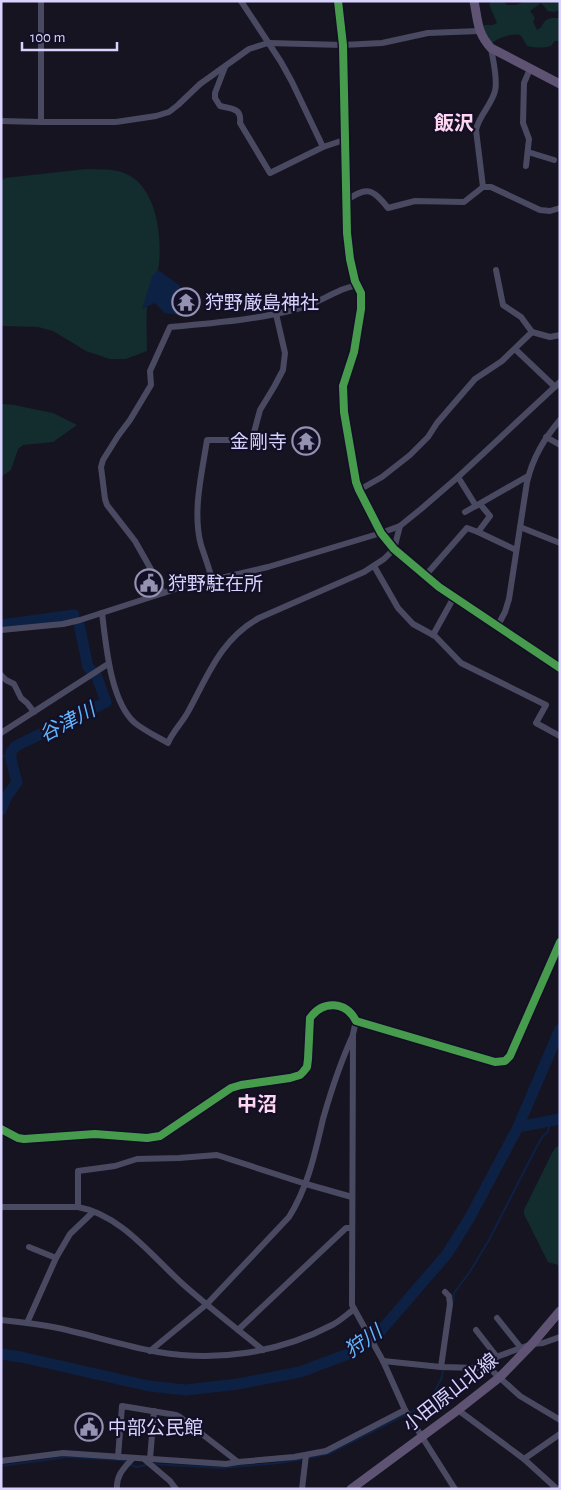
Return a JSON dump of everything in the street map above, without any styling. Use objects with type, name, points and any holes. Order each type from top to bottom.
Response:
[{"type":"main road","points":[[474,1],[483,40],[491,48],[560,84]]},
{"type":"main road","name":"小田原山北線","points":[[352,1489],[500,1377],[560,1311]]},
{"type":"street","points":[[41,1],[41,122]]},
{"type":"street","points":[[241,1],[281,62],[323,147]]},
{"type":"street","points":[[338,1],[343,45],[347,233],[350,259],[361,293],[359,327],[349,369],[342,386],[344,412],[354,461],[356,482],[381,533],[394,549],[454,597],[560,668]]},
{"type":"street","points":[[1,121],[116,122],[156,116],[169,112],[200,84],[249,49],[268,42],[343,45],[382,43],[428,33],[480,31]]},
{"type":"street","points":[[484,187],[476,130],[478,122],[496,90],[491,48]]},
{"type":"street","points":[[225,66],[215,98],[220,106],[237,110],[240,113],[240,123],[270,173],[323,147],[344,140]]},
{"type":"street","points":[[526,166],[529,139],[523,123],[524,83],[530,69]]},
{"type":"street","points":[[528,152],[554,160]]},
{"type":"street","points":[[345,201],[365,191],[373,192],[388,208],[415,201],[464,202],[484,187],[491,187],[540,210],[550,211],[560,208]]},
{"type":"street","points":[[496,270],[503,306],[521,318],[532,332],[550,337],[560,335]]},
{"type":"street","points":[[163,593],[135,541],[107,505],[101,467],[103,460],[151,384],[150,371],[170,327],[226,322],[276,314],[312,304],[340,291],[358,286]]},
{"type":"street","points":[[212,579],[201,544],[198,514],[199,490],[208,440],[252,440],[260,410],[283,370],[285,353],[276,314]]},
{"type":"street","points":[[359,490],[382,477],[410,455],[428,437],[476,379],[502,361],[532,332]]},
{"type":"street","points":[[1,630],[63,624],[80,620],[163,593],[212,579],[268,567],[400,526],[458,477],[557,384],[514,350]]},
{"type":"street","points":[[497,627],[509,599],[528,476],[536,454],[546,437],[560,420]]},
{"type":"street","points":[[546,437],[560,446]]},
{"type":"street","points":[[465,512],[528,476]]},
{"type":"street","points":[[458,477],[478,505],[490,516],[478,532]]},
{"type":"street","points":[[102,613],[108,664],[121,703],[135,722],[168,743],[170,737],[188,712],[217,657],[240,631],[259,618],[374,566],[394,549],[400,526]]},
{"type":"street","points":[[520,527],[559,540]]},
{"type":"street","points":[[426,576],[467,528],[516,550]]},
{"type":"street","points":[[374,566],[398,608],[413,624],[433,635],[461,663],[546,705],[536,723],[560,736]]},
{"type":"street","points":[[433,635],[454,597]]},
{"type":"street","points":[[1,733],[108,664]]},
{"type":"street","points":[[1,675],[14,684],[21,698],[34,712]]},
{"type":"street","points":[[1,1129],[24,1139],[95,1134],[147,1138],[160,1136],[231,1088],[300,1075],[306,1067],[310,1018],[314,1012],[324,1007],[342,1006],[351,1013],[356,1021],[495,1062],[505,1061],[510,1056],[560,942]]},
{"type":"street","points":[[150,1351],[206,1304],[289,1217],[306,1184],[324,1116],[356,1021]]},
{"type":"street","points":[[353,1034],[352,1305],[383,1361],[405,1410],[455,1489]]},
{"type":"street","points":[[78,1207],[78,1171],[116,1166],[137,1159],[217,1155],[352,1198]]},
{"type":"street","points":[[1,1207],[78,1207],[86,1208],[107,1218],[122,1229],[206,1304],[263,1350]]},
{"type":"street","points":[[27,1323],[56,1258],[70,1234],[93,1212]]},
{"type":"street","points":[[238,1330],[346,1228],[352,1228]]},
{"type":"street","points":[[30,1247],[56,1258]]},
{"type":"street","points":[[441,1367],[450,1304],[449,1296],[445,1292]]},
{"type":"street","points":[[1,1320],[58,1328],[150,1351],[205,1356],[239,1354],[263,1350],[311,1335],[333,1324],[354,1310]]},
{"type":"street","points":[[497,1318],[521,1348]]},
{"type":"street","points":[[476,1330],[496,1357]]},
{"type":"street","points":[[485,1367],[485,1361],[532,1344],[543,1343],[560,1337]]},
{"type":"street","points":[[383,1361],[441,1367],[488,1367],[520,1396],[560,1420]]},
{"type":"street","points":[[118,1457],[122,1406],[180,1417],[238,1462]]},
{"type":"street","points":[[1,1461],[63,1453],[226,1464],[306,1455],[326,1451],[405,1410]]},
{"type":"street","points":[[458,1410],[524,1458],[557,1489]]},
{"type":"street","points":[[147,1459],[154,1411]]},
{"type":"street","points":[[524,1458],[560,1434]]},
{"type":"street","points":[[302,1489],[306,1455]]},
{"type":"street","points":[[117,1489],[120,1473],[133,1458]]},
{"type":"street","points":[[147,1459],[176,1489]]},
{"type":"green space","points":[[492,1],[504,1],[507,5],[516,5],[525,1],[560,1],[560,10],[554,12],[548,11],[541,3],[530,11],[535,18],[533,22],[537,30],[548,19],[560,18],[560,41],[555,41],[551,46],[533,47],[527,46],[521,36],[515,34],[501,38],[491,44],[483,29],[484,25],[497,23],[489,4]]},
{"type":"green space","points":[[86,169],[115,170],[135,179],[150,199],[158,225],[159,264],[147,308],[147,351],[126,359],[110,359],[86,351],[53,331],[38,327],[1,325],[1,181],[5,178]]},
{"type":"green space","points":[[1,404],[53,413],[77,425],[53,442],[23,445],[18,449],[11,470],[1,477]]},
{"type":"green space","points":[[560,1146],[560,1270],[558,1265],[548,1262],[524,1214],[524,1210],[552,1153],[556,1147]]},
{"type":"water","points":[[158,270],[179,285],[184,295],[179,302],[179,315],[165,313],[155,303],[142,309],[152,277]]},
{"type":"waterway","name":"谷津川","points":[[1,625],[74,615]]},
{"type":"waterway","name":"谷津川","points":[[1,810],[7,796],[17,782],[11,760],[11,752],[16,746],[106,702],[97,677],[88,667],[79,624]]},
{"type":"waterway","points":[[1,758],[11,752]]},
{"type":"waterway","name":"狩川","points":[[1,1354],[149,1386],[186,1390],[238,1384],[300,1372],[348,1354],[378,1334],[447,1254],[469,1219],[518,1127],[560,1029]]},
{"type":"waterway","points":[[518,1127],[560,1119]]},
{"type":"waterway","points":[[453,1302],[454,1293],[489,1240],[536,1148],[543,1136],[548,1132],[550,1121]]},
{"type":"waterway","points":[[309,1458],[328,1454],[415,1410],[431,1399],[442,1377],[443,1368]]},
{"type":"waterway","points":[[1,1466],[67,1457],[126,1462]]},
{"type":"waterway","points":[[152,1464],[222,1468],[304,1459]]},
{"type":"waterway","points":[[130,1464],[136,1467],[147,1465]]},
{"type":"cycle path","points":[[338,1],[343,45],[347,233],[355,281],[361,293],[361,309],[354,352],[343,386],[344,412],[356,482],[381,533],[394,549],[439,587],[560,668]]},
{"type":"cycle path","points":[[1,1129],[24,1139],[95,1134],[147,1138],[160,1136],[231,1088],[300,1075],[307,1067],[310,1018],[321,1008],[334,1005],[352,1014],[356,1021],[495,1062],[505,1061],[510,1056],[560,942]]},
{"type":"place","name":"狩野厳島神社","points":[[186,302]]},
{"type":"place","name":"金剛寺","points":[[306,441]]},
{"type":"place","name":"狩野駐在所","points":[[149,583]]},
{"type":"place","name":"中部公民館","points":[[89,1427]]},
{"type":"district","name":"飯沢","points":[[454,123]]},
{"type":"district","name":"中沼","points":[[257,1104]]}]
